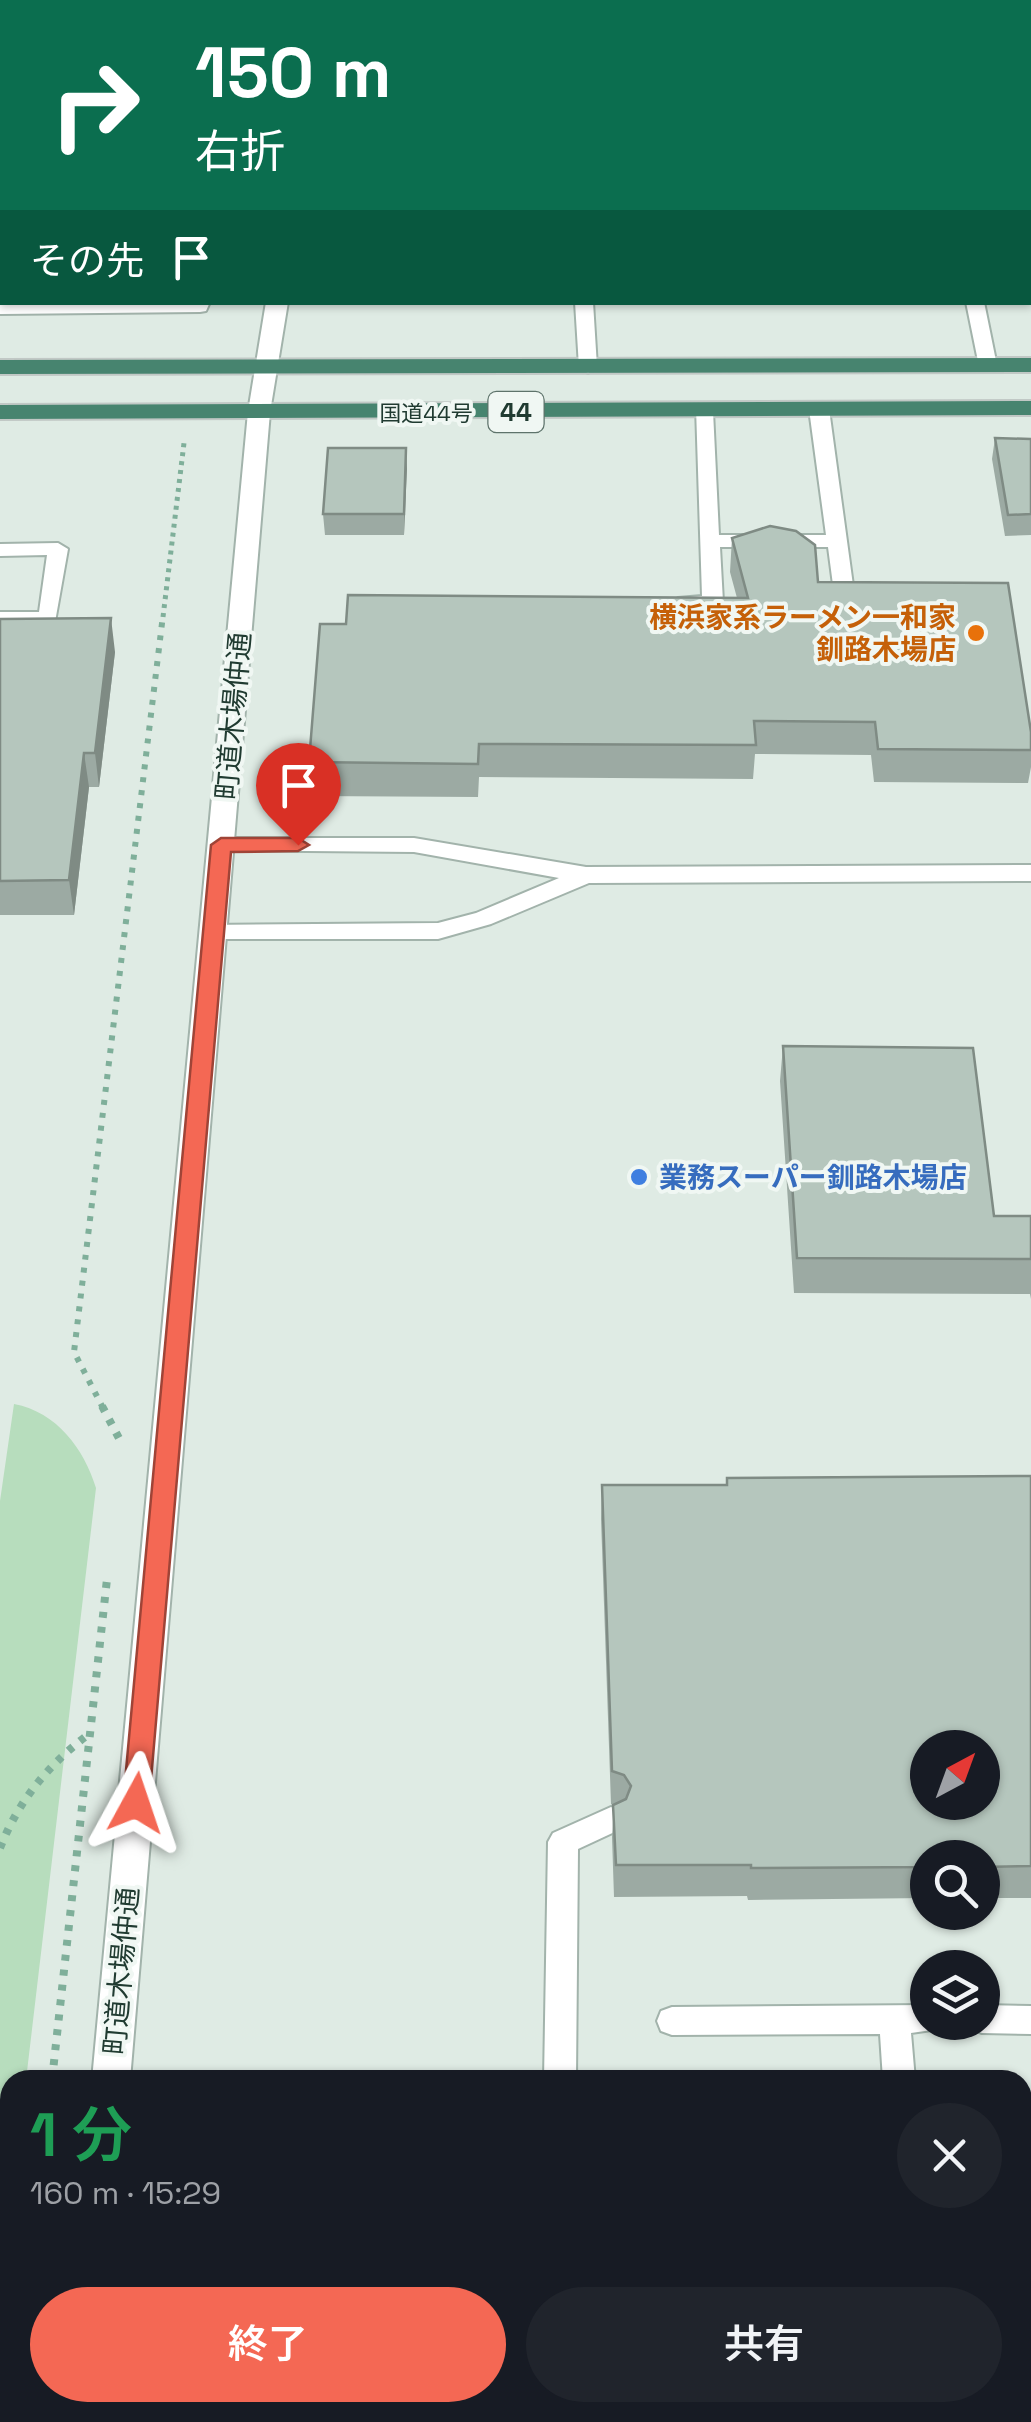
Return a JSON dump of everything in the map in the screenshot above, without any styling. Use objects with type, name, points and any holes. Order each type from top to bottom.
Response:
[{"type":"highway","points":[[713,410],[717,366]]},
{"type":"highway","name":"国道44号","points":[[0,368],[1031,366]]},
{"type":"highway","name":"国道44号","points":[[0,412],[1031,408]]},
{"type":"street","name":"町道木場仲通","points":[[112,2070],[260,412],[276,305]]},
{"type":"lane","points":[[0,309],[200,305]]},
{"type":"lane","points":[[584,305],[588,367]]},
{"type":"lane","points":[[976,305],[988,366]]},
{"type":"lane","points":[[820,409],[846,600]]},
{"type":"lane","points":[[655,602],[713,602],[713,410]]},
{"type":"lane","points":[[710,541],[836,541]]},
{"type":"lane","points":[[0,550],[58,549],[48,618],[0,618]]},
{"type":"lane","points":[[221,845],[414,845],[586,875],[1031,873]]},
{"type":"lane","points":[[213,931],[438,931],[483,919],[586,875]]},
{"type":"lane","points":[[560,2070],[563,1842],[611,1820]]},
{"type":"lane","points":[[895,2019],[898,2070]]},
{"type":"lane","points":[[672,2020],[910,2019]]},
{"type":"lane","points":[[1000,2020],[1031,2020]]},
{"type":"path","points":[[122,1442],[74,1352],[188,412]]},
{"type":"path","points":[[0,1848],[9,1821],[28,1791],[56,1758],[90,1734]]},
{"type":"green space","points":[[14,1404],[43,1415],[67,1434],[96,1488],[27,2070],[0,2070],[0,1501]]},
{"type":"building","points":[[995,438],[1031,439],[1031,514],[1008,515]]},
{"type":"building","points":[[328,448],[406,448],[404,514],[323,514]]},
{"type":"building","points":[[770,526],[796,531],[815,545],[818,582],[1008,583],[1031,750],[878,749],[875,722],[754,721],[756,745],[479,744],[478,764],[309,762],[320,624],[346,624],[348,595],[748,598],[732,538]]},
{"type":"building","points":[[111,618],[95,753],[84,753],[69,880],[0,881],[0,619]]},
{"type":"building","points":[[783,1046],[973,1048],[994,1216],[1031,1216],[1031,1259],[797,1258]]},
{"type":"building","points":[[1031,1476],[1031,1866],[1000,1867],[1000,1840],[910,1840],[910,1867],[616,1865],[613,1805],[626,1799],[631,1786],[624,1775],[612,1771],[602,1485],[727,1485],[727,1478]]},
{"type":"place","name":"横浜家系ラーメン一和家 釧路木場店","points":[[976,633]]},
{"type":"place","name":"業務スーパー釧路木場店","points":[[639,1177]]},
{"type":"route","points":[[136,1803],[221,845],[298,845]]}]
